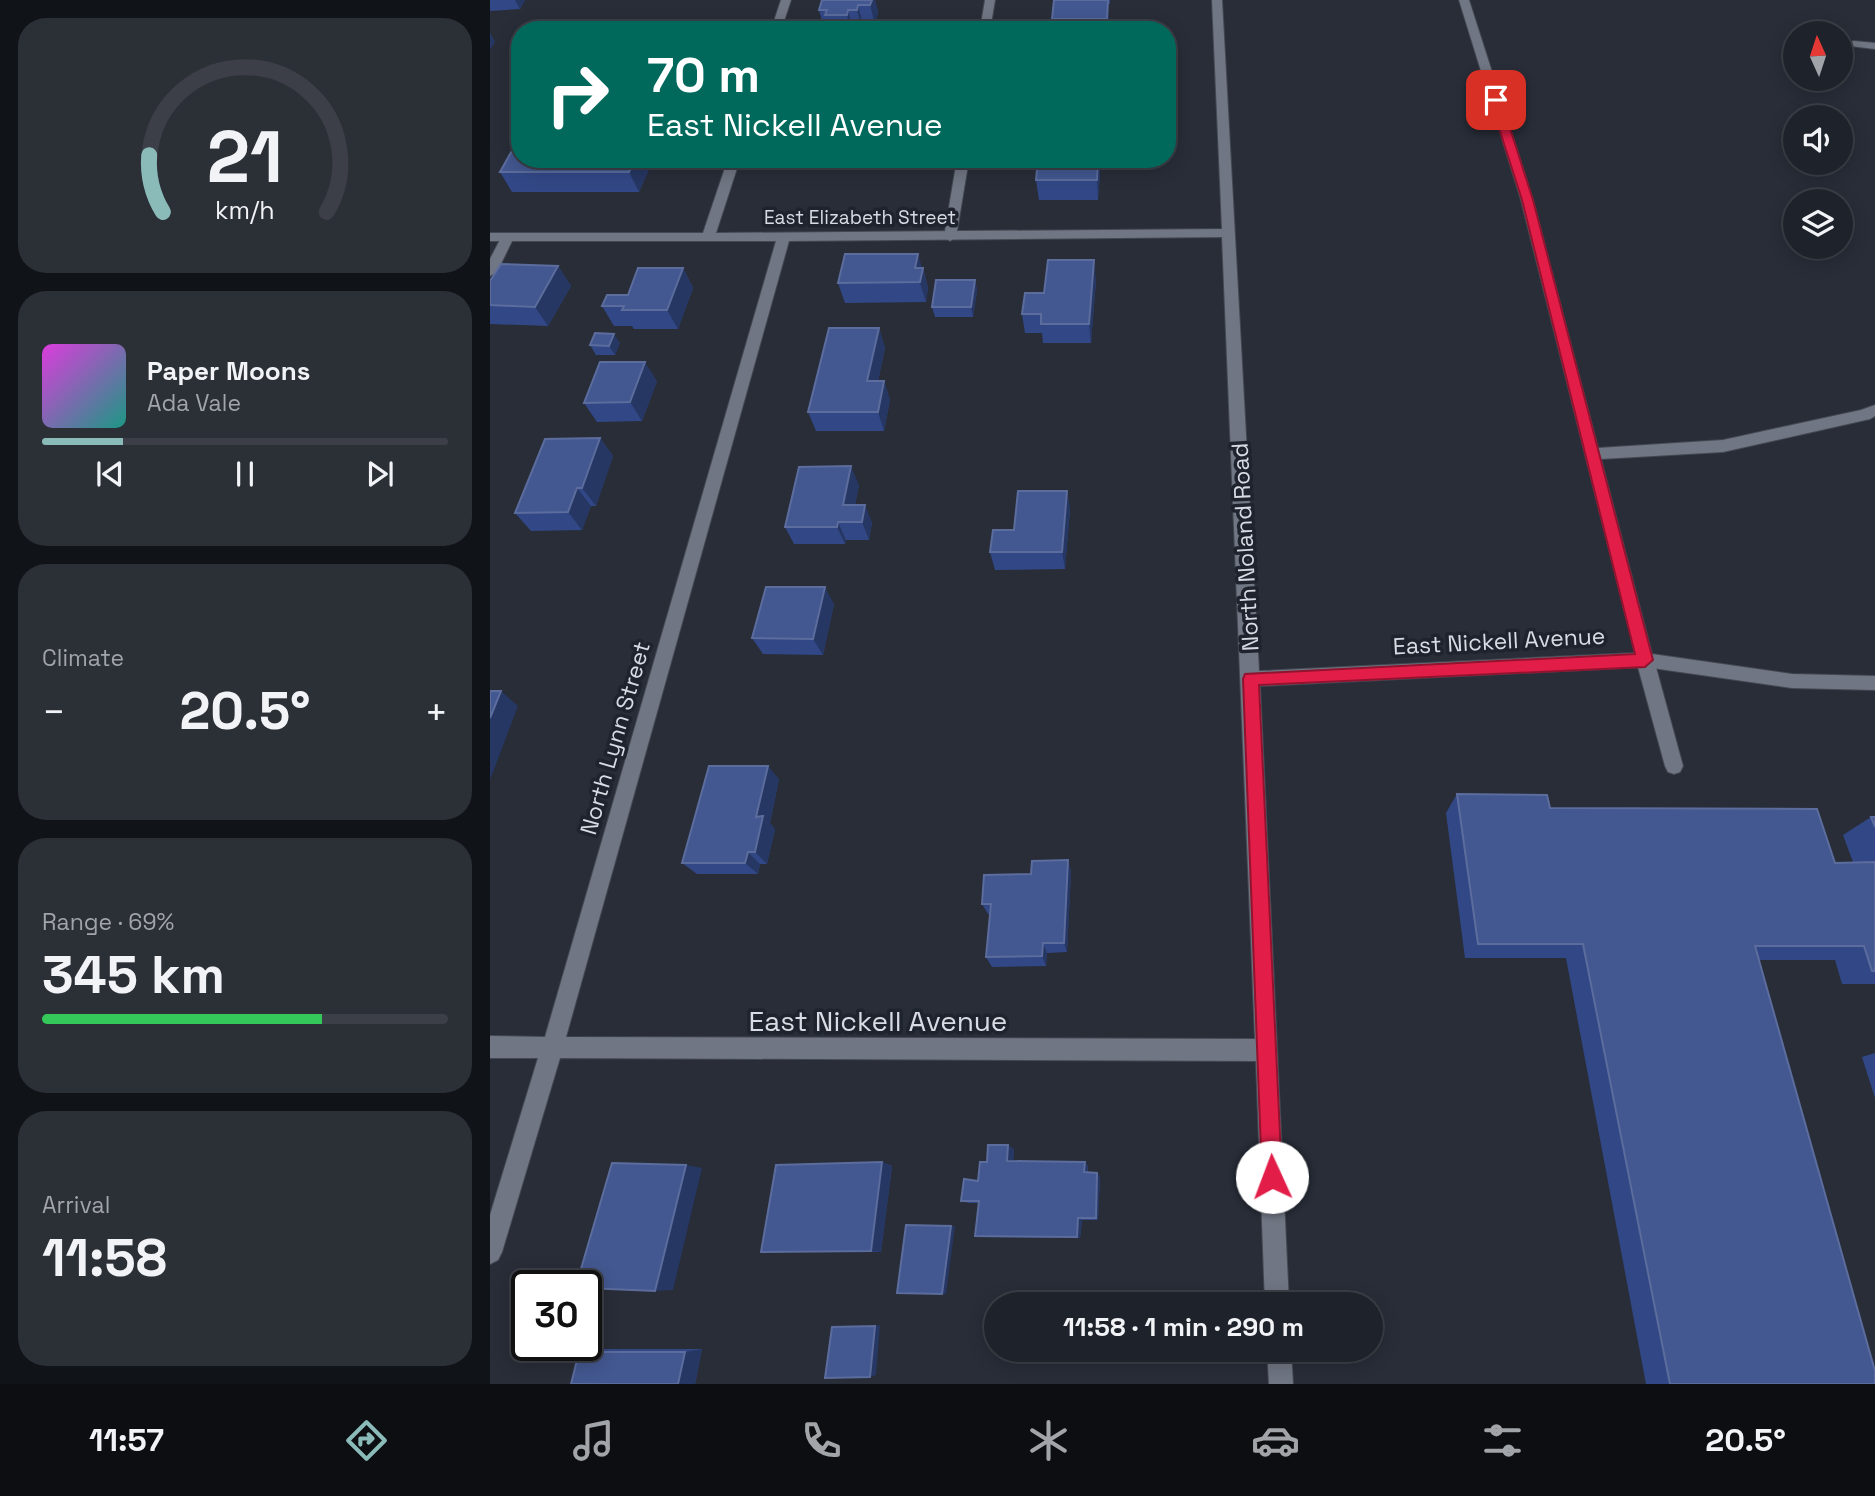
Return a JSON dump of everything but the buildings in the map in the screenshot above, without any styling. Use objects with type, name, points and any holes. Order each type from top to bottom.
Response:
[{"type":"street","points":[[779,21],[786,0]]},
{"type":"street","points":[[986,21],[990,0]]},
{"type":"street","name":"North Noland Road","points":[[1217,0],[1251,679],[1276,1292]]},
{"type":"street","points":[[1464,0],[1527,200],[1590,454],[1674,766]]},
{"type":"street","points":[[1853,44],[1875,47]]},
{"type":"street","points":[[709,235],[731,168]]},
{"type":"street","points":[[950,237],[962,168]]},
{"type":"street","name":"East Elizabeth Street","points":[[490,237],[950,237],[1230,233]]},
{"type":"street","points":[[490,272],[508,237]]},
{"type":"street","name":"North Lynn Street","points":[[490,1252],[552,1048],[784,237]]},
{"type":"street","points":[[1590,454],[1723,446],[1865,415],[1875,410]]},
{"type":"street","name":"East Nickell Avenue","points":[[1251,679],[1645,660],[1792,681],[1875,683]]},
{"type":"street","name":"East Nickell Avenue","points":[[490,1047],[1266,1050]]},
{"type":"street","points":[[1279,1362],[1280,1384]]},
{"type":"route","points":[[1272,1177],[1251,679],[1645,660],[1527,200],[1496,100]]}]
